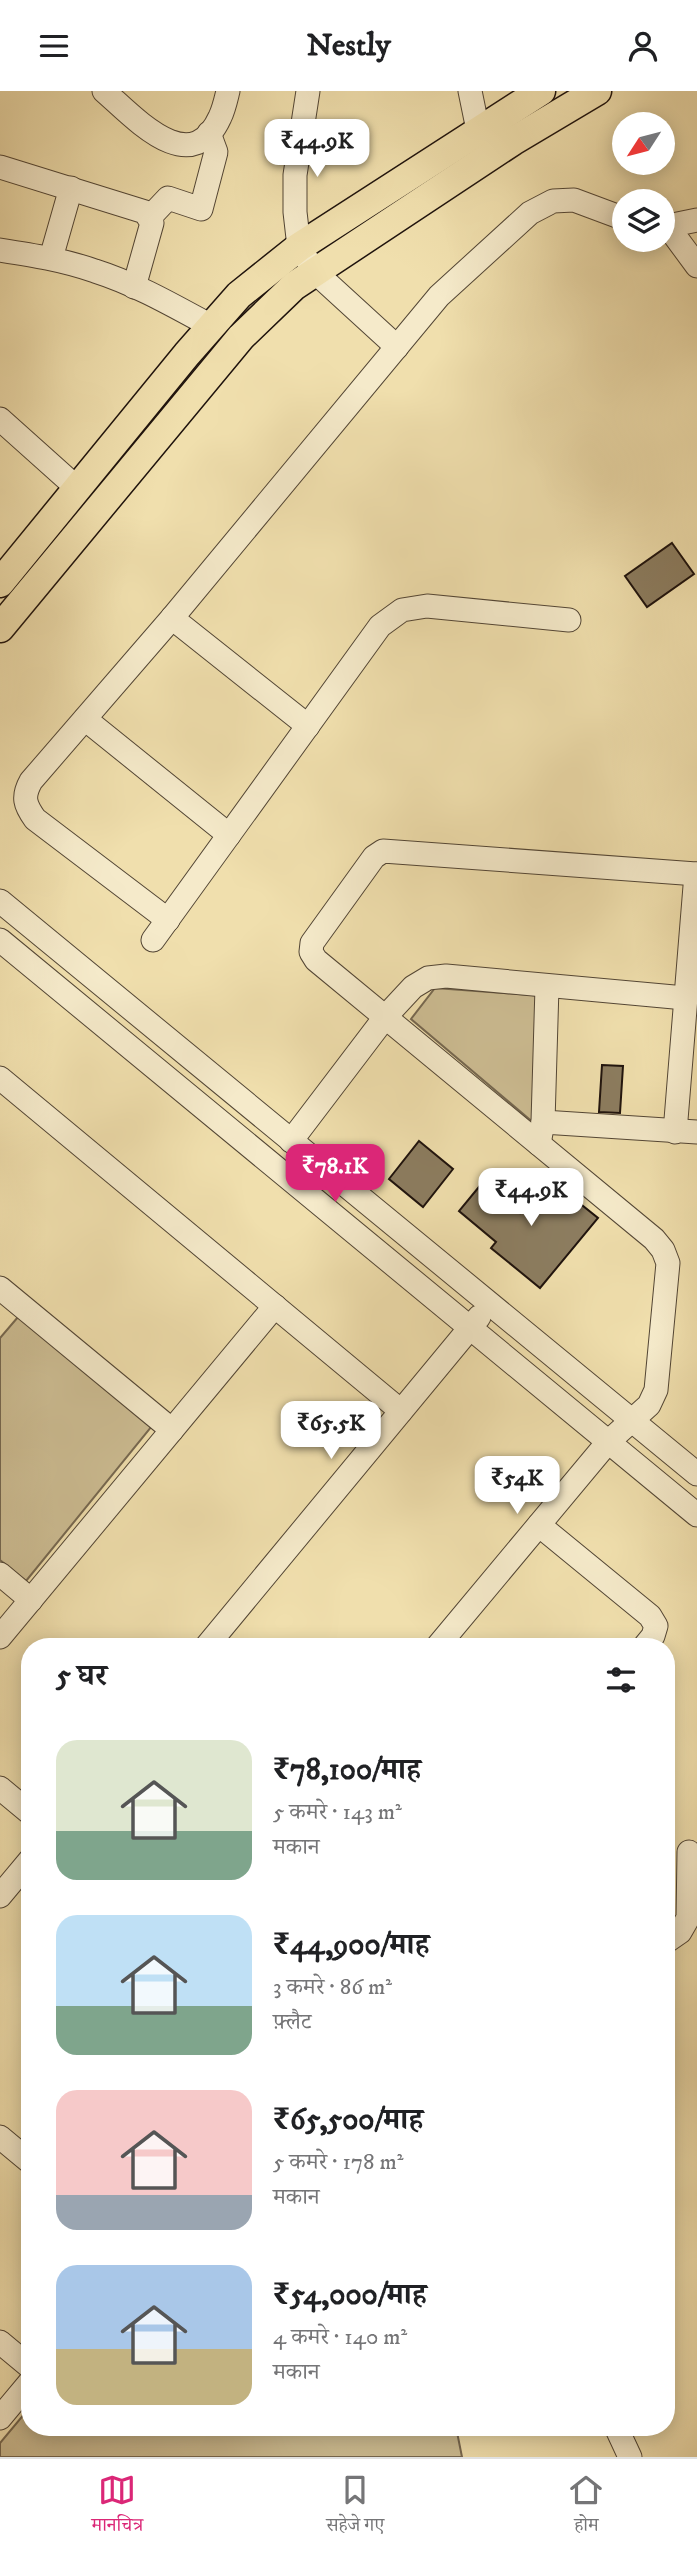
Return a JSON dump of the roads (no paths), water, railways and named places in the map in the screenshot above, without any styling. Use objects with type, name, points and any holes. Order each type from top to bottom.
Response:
[{"type":"main road","points":[[0,583],[239,295],[299,247],[541,91]]},
{"type":"main road","points":[[0,628],[241,337],[294,286],[513,142],[597,91]]},
{"type":"street","points":[[104,91],[156,137],[182,146],[206,138],[220,118],[228,91]]},
{"type":"street","points":[[308,91],[295,175],[299,247],[315,272],[397,347]]},
{"type":"street","points":[[470,91],[478,130]]},
{"type":"street","points":[[150,217],[168,198],[201,209],[216,152],[209,133]]},
{"type":"street","points":[[0,167],[145,212],[152,223],[134,287]]},
{"type":"street","points":[[51,258],[71,188]]},
{"type":"street","points":[[168,920],[35,819],[26,806],[25,792],[31,781],[172,618],[439,296],[530,213],[553,201],[574,200],[612,214]]},
{"type":"street","points":[[675,225],[697,220]]},
{"type":"street","points":[[675,239],[697,267]]},
{"type":"street","points":[[0,250],[51,258],[95,271],[134,287],[211,327]]},
{"type":"street","points":[[0,419],[77,488]]},
{"type":"street","points":[[153,940],[380,626],[402,610],[427,606],[569,620]]},
{"type":"street","points":[[172,618],[308,726]]},
{"type":"street","points":[[85,719],[229,835]]},
{"type":"street","points":[[445,1638],[608,1442],[649,1405],[656,1390],[668,1263],[663,1250],[654,1239],[541,1133],[316,960],[311,952],[312,943],[374,857],[383,851],[696,874],[685,997],[686,1132],[541,1133]]},
{"type":"street","points":[[0,901],[697,1474]]},
{"type":"street","points":[[0,940],[697,1515]]},
{"type":"street","points":[[291,1141],[386,1016],[413,988],[428,978],[446,975],[547,987],[685,997]]},
{"type":"street","points":[[541,1133],[547,987]]},
{"type":"street","points":[[0,1078],[401,1411]]},
{"type":"street","points":[[5,1301],[172,1430]]},
{"type":"street","points":[[213,1638],[490,1304]]},
{"type":"street","points":[[0,1637],[275,1306]]},
{"type":"street","points":[[539,1525],[650,1616],[656,1626],[651,1638]]},
{"type":"street","points":[[0,1574],[31,1600]]},
{"type":"street","points":[[0,1788],[21,1806]]},
{"type":"street","points":[[675,1935],[688,1918],[684,1852]]},
{"type":"street","points":[[0,1896],[21,1871]]},
{"type":"street","points":[[0,2342],[21,2360]]},
{"type":"street","points":[[0,2418],[21,2393]]},
{"type":"street","points":[[620,2436],[630,2457]]}]
